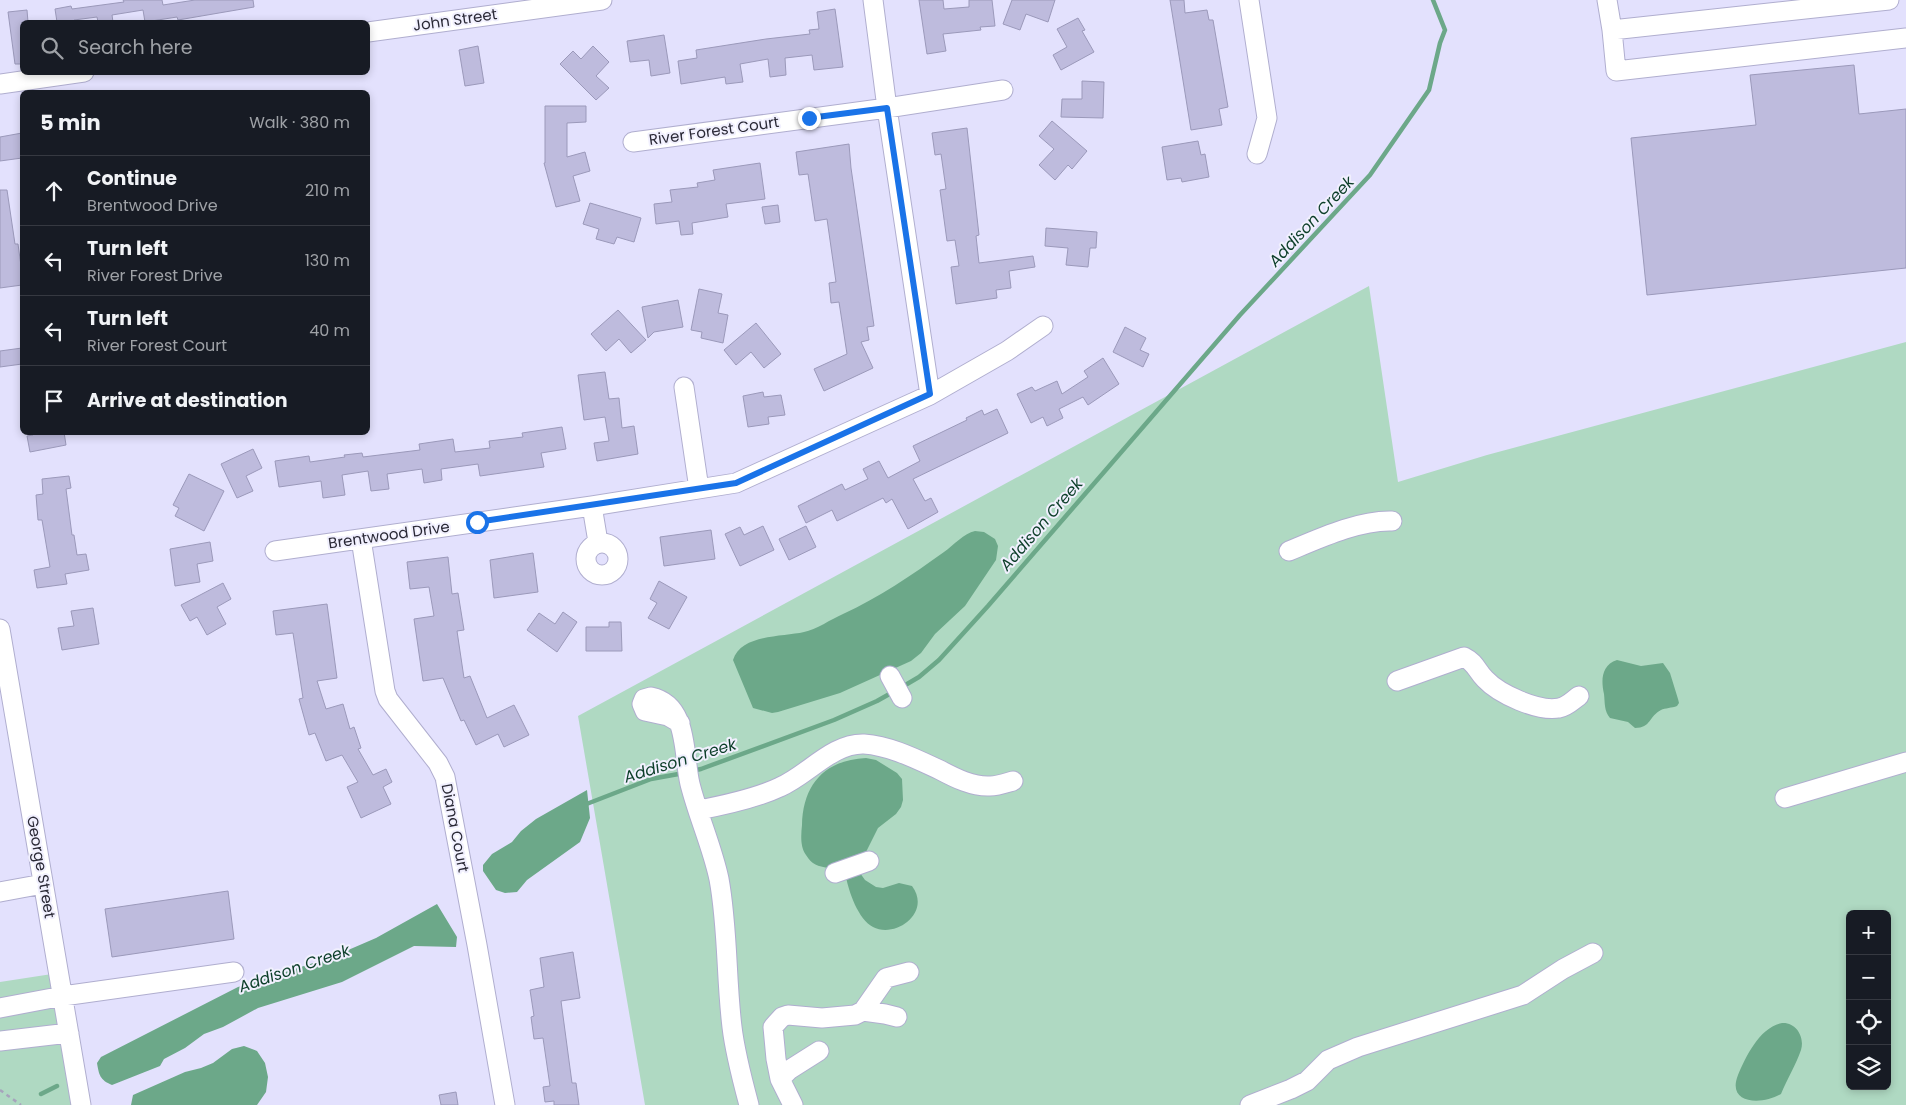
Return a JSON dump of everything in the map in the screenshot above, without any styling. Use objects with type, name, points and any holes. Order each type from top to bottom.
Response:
[{"type":"street","name":"John Street","points":[[370,32],[555,3],[602,0]]},
{"type":"street","points":[[873,0],[887,108],[930,394]]},
{"type":"street","points":[[1249,0],[1267,118],[1257,154]]},
{"type":"street","points":[[1607,0],[1616,71],[1906,38]]},
{"type":"street","points":[[1612,30],[1889,0]]},
{"type":"street","points":[[0,84],[63,75]]},
{"type":"street","name":"River Forest Court","points":[[633,142],[887,108],[1003,90]]},
{"type":"street","name":"Brentwood Drive","points":[[275,551],[592,506],[736,483],[930,394],[1008,351],[1043,326]]},
{"type":"street","points":[[684,388],[699,489]]},
{"type":"street","points":[[592,506],[598,542]]},
{"type":"street","points":[[1289,551],[1328,535],[1380,521],[1392,521]]},
{"type":"street","name":"Diana Court","points":[[361,539],[385,691],[388,699],[438,763],[445,777],[477,945],[504,1105]]},
{"type":"street","name":"George Street","points":[[0,629],[82,1105]]},
{"type":"street","points":[[1397,681],[1464,657],[1473,662],[1484,678],[1515,699],[1547,708],[1559,708],[1567,705],[1579,696]]},
{"type":"street","points":[[891,678],[902,698]]},
{"type":"street","points":[[680,723],[690,782],[719,878],[728,962],[732,1027],[736,1055],[749,1105]]},
{"type":"street","points":[[699,810],[781,787],[835,752],[854,745],[863,744],[889,748],[957,778],[978,785],[991,786],[1013,781]]},
{"type":"street","points":[[1785,798],[1906,762]]},
{"type":"street","points":[[835,874],[869,861]]},
{"type":"street","points":[[0,892],[43,884]]},
{"type":"street","points":[[1250,1105],[1307,1081],[1328,1060],[1358,1047],[1523,995],[1563,968],[1593,953]]},
{"type":"street","points":[[0,1008],[63,996],[234,972]]},
{"type":"street","points":[[864,1011],[886,978],[909,972]]},
{"type":"street","points":[[793,1105],[780,1079],[776,1059],[773,1026],[782,1017],[788,1015],[807,1018],[829,1018],[855,1015],[864,1011],[897,1018]]},
{"type":"street","points":[[0,1041],[69,1032]]},
{"type":"street","points":[[780,1079],[788,1070],[819,1051]]},
{"type":"path","points":[[0,1090],[21,1105]]},
{"type":"shaded area","points":[[1369,286],[1398,482],[1487,455],[1906,342],[1906,1105],[645,1105],[578,716]]},
{"type":"shaded area","points":[[975,531],[984,532],[995,539],[998,546],[996,560],[965,606],[935,634],[921,653],[911,661],[840,693],[778,712],[772,713],[753,708],[733,660],[737,652],[745,645],[764,638],[809,631],[818,627],[856,608],[907,578],[963,537]]},
{"type":"shaded area","points":[[1617,660],[1641,666],[1663,663],[1670,673],[1679,703],[1677,706],[1657,712],[1647,724],[1635,728],[1628,722],[1610,718],[1605,707],[1603,674],[1612,662]]},
{"type":"shaded area","points":[[866,758],[876,760],[897,773],[902,779],[903,800],[901,807],[896,814],[878,828],[866,852],[860,873],[865,880],[876,887],[883,888],[899,883],[912,886],[917,896],[914,914],[908,921],[891,929],[882,930],[868,923],[855,905],[846,877],[813,863],[804,852],[802,845],[803,811],[812,787],[819,777],[838,764]]},
{"type":"shaded area","points":[[587,790],[590,818],[580,842],[527,880],[517,892],[505,893],[496,890],[483,871],[483,865],[492,854],[512,842],[521,831],[536,819]]},
{"type":"shaded area","points":[[437,904],[457,937],[456,947],[414,946],[342,982],[258,1008],[223,1027],[204,1034],[185,1048],[164,1059],[160,1066],[112,1085],[101,1077],[97,1063],[101,1057],[238,987],[332,957],[376,938]]},
{"type":"shaded area","points":[[52,974],[74,1105],[0,1105],[0,982]]},
{"type":"shaded area","points":[[1782,1023],[1787,1023],[1795,1028],[1802,1040],[1797,1061],[1781,1094],[1765,1100],[1748,1100],[1737,1092],[1736,1085],[1745,1059],[1755,1043],[1767,1030]]},
{"type":"shaded area","points":[[244,1046],[257,1051],[265,1063],[268,1077],[266,1092],[257,1105],[131,1105],[133,1095],[185,1072],[213,1063],[232,1049]]},
{"type":"building","points":[[123,0],[162,0],[163,5],[195,0],[253,0],[254,7],[178,20],[177,17],[145,20],[143,10],[112,15],[113,20],[98,20],[97,17],[57,20],[55,9],[71,6],[72,9],[124,2]]},
{"type":"building","points":[[919,0],[943,0],[944,9],[969,7],[969,0],[992,0],[995,26],[980,27],[981,30],[943,34],[946,51],[927,54]]},
{"type":"building","points":[[1012,0],[1055,0],[1048,22],[1026,14],[1020,30],[1003,24]]},
{"type":"building","points":[[1170,0],[1184,0],[1185,13],[1207,10],[1209,20],[1213,20],[1228,107],[1219,109],[1222,125],[1191,130]]},
{"type":"building","points":[[835,9],[843,67],[814,70],[812,55],[785,58],[786,75],[770,77],[768,59],[740,64],[743,82],[726,84],[725,77],[681,84],[678,61],[697,58],[696,50],[810,34],[809,30],[819,29],[817,12]]},
{"type":"building","points":[[27,10],[28,20],[20,20],[20,64],[15,64],[8,12]]},
{"type":"building","points":[[1078,18],[1085,30],[1082,31],[1094,52],[1061,70],[1053,55],[1067,47],[1057,29]]},
{"type":"building","points":[[664,35],[670,73],[651,76],[649,60],[630,62],[627,41]]},
{"type":"building","points":[[478,46],[484,83],[465,86],[459,50]]},
{"type":"building","points":[[593,46],[609,62],[596,76],[609,88],[596,100],[560,64],[573,51],[581,59]]},
{"type":"building","points":[[1854,65],[1859,114],[1906,109],[1906,268],[1647,295],[1631,138],[1756,125],[1750,75]]},
{"type":"building","points":[[1082,81],[1104,82],[1103,118],[1061,117],[1062,99],[1082,99]]},
{"type":"building","points":[[545,106],[586,106],[586,122],[567,123],[567,157],[585,152],[590,171],[573,176],[580,201],[556,207],[544,163]]},
{"type":"building","points":[[1052,121],[1087,151],[1072,169],[1068,165],[1055,180],[1039,165],[1054,149],[1039,136]]},
{"type":"building","points":[[967,128],[979,235],[976,236],[979,263],[1033,256],[1035,267],[1009,271],[1011,288],[996,290],[997,298],[956,304],[951,267],[959,266],[955,240],[947,241],[940,190],[946,189],[941,154],[935,155],[932,133]]},
{"type":"building","points":[[20,133],[20,158],[0,161],[0,137]]},
{"type":"building","points":[[1198,141],[1201,155],[1205,154],[1209,177],[1182,182],[1181,178],[1167,180],[1162,147]]},
{"type":"building","points":[[849,144],[874,326],[867,327],[869,340],[861,342],[873,368],[824,391],[814,369],[847,354],[839,302],[831,303],[829,283],[836,282],[827,219],[815,221],[808,174],[799,175],[796,152]]},
{"type":"building","points":[[760,163],[765,199],[726,204],[728,217],[692,223],[693,234],[681,235],[679,221],[656,224],[654,204],[672,202],[670,190],[698,187],[697,183],[715,180],[713,170]]},
{"type":"building","points":[[0,190],[7,190],[15,244],[18,244],[20,258],[20,285],[0,288]]},
{"type":"building","points":[[590,203],[641,218],[634,242],[617,237],[614,244],[596,239],[599,229],[583,224]]},
{"type":"building","points":[[778,205],[780,222],[765,224],[762,207]]},
{"type":"building","points":[[1046,228],[1097,232],[1096,248],[1090,248],[1088,267],[1066,265],[1068,248],[1045,246]]},
{"type":"building","points":[[699,289],[722,294],[718,313],[728,315],[723,343],[701,338],[702,332],[691,330]]},
{"type":"building","points":[[678,300],[683,327],[654,332],[648,338],[642,307]]},
{"type":"building","points":[[618,310],[646,340],[631,353],[619,339],[606,351],[591,334]]},
{"type":"building","points":[[756,323],[781,354],[764,368],[751,352],[736,365],[724,350]]},
{"type":"building","points":[[1125,327],[1146,338],[1140,350],[1149,354],[1143,367],[1113,352]]},
{"type":"building","points":[[20,348],[20,364],[0,367],[0,351]]},
{"type":"building","points":[[1103,358],[1119,384],[1088,405],[1083,397],[1059,409],[1063,418],[1047,426],[1043,417],[1031,423],[1017,394],[1032,387],[1035,391],[1057,381],[1062,394],[1088,377],[1084,371]]},
{"type":"building","points":[[605,372],[609,399],[619,398],[622,428],[634,426],[638,454],[597,461],[594,443],[609,441],[605,417],[584,420],[578,375]]},
{"type":"building","points":[[763,392],[764,397],[781,395],[785,415],[768,417],[769,424],[748,427],[743,396]]},
{"type":"building","points":[[997,409],[1008,433],[913,479],[925,501],[931,498],[938,512],[908,529],[892,499],[886,503],[883,498],[837,521],[832,510],[806,523],[798,506],[842,484],[845,490],[868,479],[863,469],[879,461],[888,478],[920,461],[913,446],[967,420],[966,418],[982,410],[984,415]]},
{"type":"building","points":[[562,427],[566,449],[541,453],[544,467],[480,476],[478,464],[441,469],[442,480],[424,483],[422,469],[387,474],[389,489],[371,491],[368,471],[342,475],[345,495],[323,498],[321,481],[279,487],[275,461],[309,456],[310,462],[362,453],[363,457],[420,450],[419,444],[453,439],[455,452],[490,448],[489,441],[523,437],[522,433]]},
{"type":"building","points":[[64,435],[66,445],[30,452],[27,436]]},
{"type":"building","points":[[253,449],[262,468],[246,476],[253,491],[237,498],[221,464]]},
{"type":"building","points":[[189,474],[224,491],[204,531],[175,516],[179,508],[173,505]]},
{"type":"building","points":[[69,476],[71,488],[66,489],[72,535],[74,535],[77,555],[86,554],[89,570],[65,574],[67,584],[37,588],[34,570],[50,567],[42,520],[38,520],[36,495],[43,494],[42,479]]},
{"type":"building","points":[[763,526],[774,550],[740,566],[725,534],[740,527],[744,535]]},
{"type":"building","points":[[806,526],[816,547],[789,560],[779,539]]},
{"type":"building","points":[[711,530],[715,559],[664,566],[660,537]]},
{"type":"building","points":[[210,542],[213,561],[197,564],[200,582],[175,586],[170,549]]},
{"type":"building","points":[[533,553],[538,592],[494,598],[490,560]]},
{"type":"building","points":[[448,557],[452,594],[458,593],[464,630],[457,631],[464,678],[470,676],[487,718],[514,705],[529,735],[504,747],[498,734],[476,745],[464,720],[461,721],[443,678],[423,681],[414,619],[434,616],[429,587],[410,589],[407,562]]},
{"type":"building","points":[[659,581],[687,597],[669,629],[648,618],[657,603],[650,599]]},
{"type":"building","points":[[223,583],[231,599],[217,607],[226,624],[207,635],[197,617],[190,621],[181,605]]},
{"type":"building","points":[[327,604],[337,678],[317,681],[326,709],[343,704],[350,729],[354,727],[361,748],[358,749],[373,775],[386,769],[392,782],[383,787],[391,804],[361,818],[347,787],[358,782],[342,755],[326,761],[315,733],[309,735],[299,699],[303,698],[293,633],[276,635],[273,611]]},
{"type":"building","points":[[93,608],[99,644],[62,650],[58,628],[74,626],[71,611]]},
{"type":"building","points":[[563,612],[577,622],[557,652],[527,630],[539,613],[555,624]]},
{"type":"building","points":[[609,622],[621,622],[622,651],[586,651],[586,627],[609,627]]},
{"type":"building","points":[[228,891],[234,939],[112,957],[105,909]]},
{"type":"building","points":[[573,952],[580,998],[561,1001],[572,1083],[576,1083],[579,1105],[554,1105],[554,1101],[545,1102],[543,1087],[550,1086],[543,1038],[534,1039],[531,1017],[534,1016],[530,990],[544,987],[540,958]]},
{"type":"building","points":[[456,1092],[458,1105],[441,1105],[439,1095]]},
{"type":"waterway","name":"Addison Creek","points":[[902,687],[919,677],[939,660],[1240,315],[1370,175],[1429,90],[1445,30],[1433,0]]},
{"type":"waterway","name":"Addison Creek","points":[[691,771],[834,720],[893,692]]},
{"type":"waterway","name":"Addison Creek","points":[[584,805],[651,779],[684,773]]},
{"type":"waterway","name":"Addison Creek","points":[[41,1094],[57,1086]]},
{"type":"route","points":[[477,522],[736,483],[930,394],[887,108],[809,118]]}]
